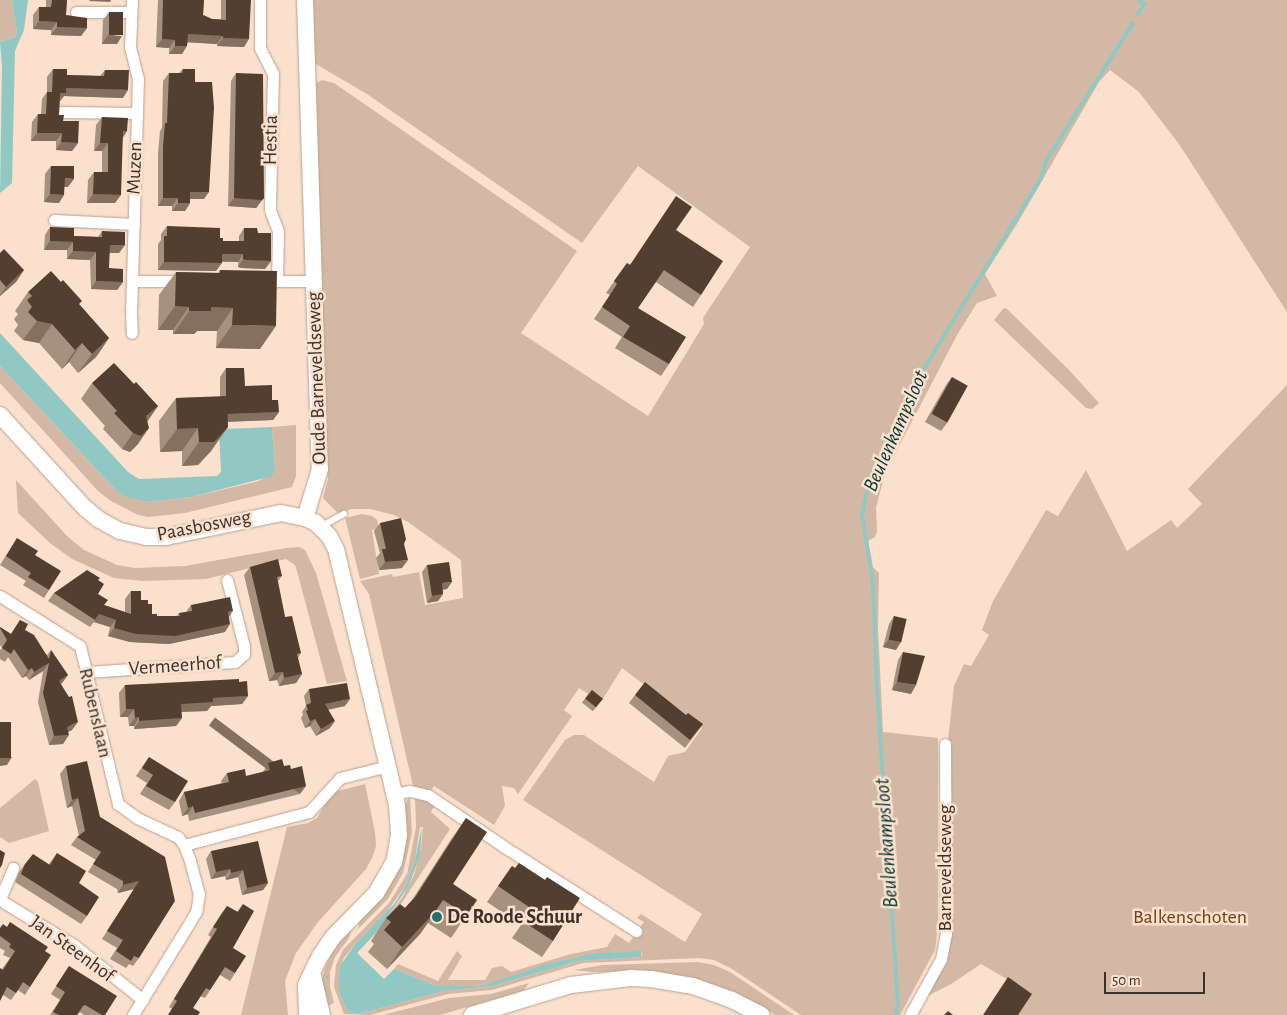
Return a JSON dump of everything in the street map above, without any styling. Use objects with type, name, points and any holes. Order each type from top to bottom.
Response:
[{"type":"street","name":"Hestia","points":[[260,0],[260,48],[273,73],[270,210],[278,231],[278,281]]},
{"type":"street","name":"Oude Barneveldseweg","points":[[305,0],[320,469],[305,518]]},
{"type":"street","name":"Muzen","points":[[76,12],[132,6],[130,47],[138,78],[132,333]]},
{"type":"street","name":"Muzen","points":[[62,112],[137,113]]},
{"type":"street","name":"Muzen","points":[[54,220],[134,224]]},
{"type":"street","points":[[132,281],[200,281]]},
{"type":"street","points":[[258,281],[314,281]]},
{"type":"street","name":"Paasbosweg","points":[[0,415],[85,508],[98,520],[120,531],[146,537],[166,537],[271,514],[281,513],[305,518]]},
{"type":"street","points":[[305,518],[320,527],[336,549],[342,567],[399,819],[399,835],[394,862],[376,893],[324,949],[305,990],[308,1015]]},
{"type":"street","name":"Vermeerhof","points":[[87,672],[235,662],[244,654],[244,646],[227,580]]},
{"type":"street","name":"Rubenslaan","points":[[0,596],[80,646],[118,804],[137,818],[181,841]]},
{"type":"street","name":"Barneveldseweg","points":[[910,1015],[941,959],[946,934],[945,744]]},
{"type":"street","points":[[133,1015],[196,912],[199,894],[181,841],[309,812],[340,778],[388,766]]},
{"type":"street","points":[[394,794],[410,791],[428,795],[503,846],[636,931]]},
{"type":"street","name":"Jan Steenhof","points":[[13,868],[0,899],[74,945],[142,1000]]},
{"type":"street","points":[[313,974],[322,1015]]},
{"type":"street","points":[[472,1015],[571,985],[631,978],[651,979],[693,986],[732,1000],[761,1015]]},
{"type":"lane","points":[[320,527],[344,514]]},
{"type":"green space","points":[[0,0],[14,0],[12,2],[17,32],[15,37],[0,42]]},
{"type":"green space","points":[[311,0],[1287,0],[1287,312],[1179,144],[1139,92],[1110,70],[1099,82],[1017,224],[985,274],[997,296],[977,303],[957,335],[885,473],[876,508],[877,531],[875,537],[868,541],[873,567],[879,573],[878,627],[883,732],[938,738],[938,924],[935,950],[900,1015],[801,1015],[732,969],[714,960],[699,958],[583,963],[492,990],[448,994],[370,1015],[344,1014],[334,987],[336,965],[343,950],[389,903],[407,874],[416,827],[415,796],[434,806],[431,812],[450,829],[392,918],[377,934],[377,929],[402,898],[414,875],[421,849],[423,827],[420,827],[415,860],[406,885],[386,913],[343,959],[341,997],[347,1010],[351,1013],[359,1014],[444,991],[493,986],[578,961],[641,957],[642,953],[615,952],[574,958],[484,985],[473,986],[437,986],[394,969],[398,964],[438,981],[457,951],[462,956],[448,980],[485,980],[492,968],[502,966],[511,972],[571,954],[607,947],[615,934],[629,943],[644,922],[637,918],[641,914],[685,942],[702,914],[523,800],[565,740],[574,735],[584,735],[654,782],[668,756],[685,752],[702,728],[622,668],[601,702],[579,688],[564,710],[572,716],[518,794],[514,788],[502,786],[505,806],[494,825],[434,786],[431,791],[413,786],[369,594],[360,581],[392,574],[393,577],[419,572],[425,605],[463,598],[461,560],[408,522],[394,515],[370,509],[352,509],[338,513],[323,498],[328,479],[316,83],[322,80],[334,83],[577,251],[521,333],[648,416],[704,324],[703,318],[750,247],[638,166],[582,243],[367,94],[314,63]]},
{"type":"green space","points":[[1006,308],[1069,370],[1099,403],[1092,409],[1086,408],[994,320]]},
{"type":"green space","points":[[0,366],[114,488],[148,502],[191,497],[259,481],[275,470],[272,427],[296,425],[296,476],[292,487],[185,513],[148,517],[138,515],[111,501],[98,491],[0,383]]},
{"type":"green space","name":"Balkenschoten","points":[[1287,385],[1287,1015],[1016,1015],[1031,993],[981,964],[951,984],[926,997],[943,964],[948,740],[954,686],[964,664],[971,666],[989,635],[982,630],[993,601],[1046,510],[1058,516],[1086,470],[1127,551],[1171,520],[1177,528],[1202,504],[1188,489]]},
{"type":"green space","points":[[16,480],[67,536],[84,550],[117,565],[135,568],[185,566],[286,548],[299,547],[305,550],[316,573],[347,681],[327,684],[297,571],[295,565],[286,559],[206,579],[143,581],[114,578],[72,559],[50,543],[18,513]]},
{"type":"green space","points":[[362,514],[372,516],[377,520],[379,528],[372,530],[379,574],[360,579],[345,518]]},
{"type":"green space","points":[[35,779],[38,782],[49,831],[9,843],[0,837],[0,808]]},
{"type":"green space","points":[[365,784],[375,832],[376,846],[373,856],[366,869],[318,922],[296,953],[285,981],[288,1015],[241,1015],[287,827],[308,823],[317,818],[329,797],[338,791]]},
{"type":"green space","points":[[410,797],[412,833],[403,873],[388,899],[358,929],[360,918],[374,904],[405,803]]},
{"type":"green space","points":[[353,925],[349,938],[335,957],[330,972],[330,987],[334,1003],[324,1008],[321,985],[324,970],[334,948]]},
{"type":"green space","points":[[698,962],[714,965],[730,972],[794,1015],[775,1015],[738,994],[689,977],[651,971],[593,972],[574,970],[603,965]]},
{"type":"green space","points":[[529,983],[523,991],[440,1015],[383,1015],[449,998],[491,994]]},
{"type":"water","points":[[14,0],[28,0],[24,30],[15,51],[12,183],[0,193],[2,66],[0,42],[15,37],[17,32],[12,2]]},
{"type":"water","points":[[0,333],[128,472],[139,479],[217,476],[221,472],[219,431],[222,429],[272,427],[275,470],[272,476],[191,497],[148,502],[124,496],[114,488],[0,366]]},
{"type":"water","points":[[422,826],[420,856],[408,887],[376,933],[357,953],[384,979],[394,969],[437,986],[473,986],[484,985],[547,964],[597,953],[641,951],[641,957],[578,961],[493,986],[444,991],[359,1014],[351,1013],[347,1010],[341,997],[339,986],[340,966],[356,943],[395,903],[406,885],[415,860]]},
{"type":"building","points":[[52,0],[67,0],[66,15],[87,18],[87,28],[57,27],[57,22],[39,21],[39,7],[51,7]]},
{"type":"building","points":[[163,0],[204,0],[203,15],[212,19],[226,20],[226,0],[251,0],[249,39],[188,34],[187,46],[175,46],[175,40],[162,39]]},
{"type":"building","points":[[109,12],[123,12],[123,35],[109,35]]},
{"type":"building","points":[[53,69],[67,69],[67,75],[104,76],[105,70],[129,70],[128,90],[66,88],[66,93],[60,93],[59,115],[64,115],[63,121],[79,121],[78,143],[61,142],[62,133],[37,133],[38,114],[46,114],[47,92],[52,92]]},
{"type":"building","points":[[183,69],[195,69],[195,82],[212,82],[214,108],[209,192],[190,192],[190,203],[178,203],[178,198],[163,198],[163,146],[165,123],[167,123],[169,73],[182,73]]},
{"type":"building","points":[[236,73],[263,74],[264,198],[262,200],[234,198]]},
{"type":"building","points":[[102,117],[128,118],[127,131],[123,131],[121,195],[93,194],[94,172],[108,172],[108,143],[100,143]]},
{"type":"building","points":[[51,166],[74,166],[74,179],[65,178],[64,195],[50,194]]},
{"type":"building","points":[[676,196],[692,207],[676,230],[723,261],[701,295],[664,270],[638,308],[686,337],[669,364],[623,337],[630,326],[602,307],[617,284],[614,281],[627,263],[630,265]]},
{"type":"building","points":[[167,226],[220,228],[220,238],[223,238],[223,241],[244,241],[244,228],[257,228],[258,233],[271,233],[271,261],[243,259],[243,254],[222,254],[222,263],[164,262],[164,236],[167,236]]},
{"type":"building","points":[[50,227],[74,228],[74,236],[102,237],[102,231],[125,232],[125,245],[110,245],[109,268],[123,269],[123,282],[96,281],[96,252],[73,251],[73,242],[50,241]]},
{"type":"building","points":[[4,249],[24,270],[6,287],[0,280],[0,253]]},
{"type":"building","points":[[220,270],[277,271],[276,326],[232,325],[233,308],[211,307],[211,311],[189,311],[189,307],[175,306],[176,272],[220,273]]},
{"type":"building","points":[[51,271],[61,282],[63,280],[82,301],[79,304],[109,338],[92,354],[82,343],[75,350],[52,324],[37,321],[28,312],[32,307],[27,300],[32,296],[28,292]]},
{"type":"building","points":[[114,363],[134,384],[136,382],[158,406],[146,416],[149,428],[141,436],[133,433],[114,413],[117,411],[92,383]]},
{"type":"building","points":[[226,368],[244,368],[245,386],[272,385],[272,400],[278,400],[279,412],[227,414]]},
{"type":"building","points":[[952,377],[968,386],[947,422],[932,414]]},
{"type":"building","points":[[227,396],[228,427],[214,442],[199,442],[198,428],[177,429],[176,398]]},
{"type":"building","points":[[401,518],[408,560],[385,562],[382,549],[386,549],[380,523]]},
{"type":"building","points":[[17,538],[38,551],[35,555],[61,571],[49,590],[28,577],[31,573],[6,556]]},
{"type":"building","points":[[278,559],[282,576],[277,577],[285,617],[292,616],[301,653],[297,654],[302,674],[284,678],[283,672],[275,673],[250,567]]},
{"type":"building","points":[[449,562],[452,582],[442,583],[443,594],[432,596],[427,565]]},
{"type":"building","points":[[87,570],[100,578],[98,580],[104,584],[98,594],[108,600],[104,605],[131,614],[131,591],[141,591],[141,600],[148,600],[148,604],[152,604],[152,614],[157,614],[157,616],[180,616],[179,613],[192,611],[191,605],[230,597],[233,611],[228,612],[230,624],[175,636],[136,634],[114,628],[116,620],[99,614],[95,620],[54,593]]},
{"type":"building","points":[[894,616],[907,619],[901,642],[889,639]]},
{"type":"building","points":[[20,620],[28,624],[25,630],[34,635],[49,659],[51,650],[68,675],[59,681],[69,697],[72,696],[78,722],[67,727],[69,735],[54,736],[43,693],[49,663],[34,672],[32,668],[28,670],[14,649],[11,654],[2,648],[7,640],[0,627],[11,634]]},
{"type":"building","points":[[903,652],[925,656],[916,685],[897,682]]},
{"type":"building","points":[[239,679],[239,682],[247,681],[248,696],[213,698],[213,702],[181,704],[182,718],[139,721],[139,717],[135,718],[134,709],[126,709],[125,685]]},
{"type":"building","points":[[645,682],[686,715],[688,713],[703,724],[690,740],[635,695]]},
{"type":"building","points":[[347,683],[350,699],[325,704],[335,721],[321,729],[315,719],[310,721],[306,711],[308,710],[306,705],[311,703],[309,689]]},
{"type":"building","points":[[592,690],[603,699],[596,707],[585,699]]},
{"type":"building","points":[[0,722],[11,722],[11,758],[0,758]]},
{"type":"building","points":[[149,757],[188,781],[175,802],[146,786],[153,775],[142,768]]},
{"type":"building","points":[[282,759],[284,766],[290,765],[291,769],[302,766],[306,786],[195,813],[193,806],[188,808],[184,792],[229,782],[227,773],[245,769],[246,776],[270,770],[268,763]]},
{"type":"building","points":[[87,761],[100,817],[165,857],[175,901],[139,958],[134,956],[131,961],[116,951],[123,940],[107,931],[139,881],[123,885],[123,881],[93,864],[101,852],[77,837],[85,831],[78,798],[72,800],[66,766]]},
{"type":"building","points":[[466,818],[487,832],[453,884],[477,900],[467,915],[443,900],[435,912],[402,947],[384,930],[391,922],[386,918],[400,904],[405,908],[416,896]]},
{"type":"building","points":[[258,841],[268,883],[247,888],[243,870],[231,873],[230,869],[216,872],[211,851]]},
{"type":"building","points":[[0,850],[5,853],[0,868]]},
{"type":"building","points":[[57,853],[86,871],[79,883],[99,897],[87,916],[21,874],[25,864],[33,854],[50,865]]},
{"type":"building","points":[[519,863],[545,880],[547,877],[580,898],[553,941],[524,922],[532,909],[498,886],[512,866],[515,868]]},
{"type":"building","points":[[243,904],[254,911],[233,948],[246,956],[235,973],[225,967],[210,990],[206,988],[193,1008],[200,1012],[198,1015],[168,1015],[177,1001],[174,999],[217,929],[213,927],[227,906],[238,912]]},
{"type":"building","points":[[10,922],[48,947],[45,951],[51,955],[30,987],[23,982],[16,993],[7,987],[0,1001],[0,968],[3,970],[15,951],[9,947],[11,944],[0,936],[0,928],[3,924],[7,927]]},
{"type":"building","points":[[69,966],[117,996],[105,1015],[85,1005],[77,1015],[59,1015],[53,1012],[65,992],[56,986]]},
{"type":"building","points":[[1008,977],[1032,994],[1018,1015],[983,1015]]},
{"type":"building","points":[[948,1011],[953,1015],[944,1015]]},
{"type":"waterway","name":"Beulenkampsloot","points":[[1138,14],[1144,4],[1139,0]]},
{"type":"waterway","name":"Beulenkampsloot","points":[[896,1015],[898,1004],[877,691],[873,583],[862,514],[870,478],[923,370],[1041,178],[1046,161],[1133,23]]},
{"type":"place","name":"De Roode Schuur","points":[[437,917]]}]
